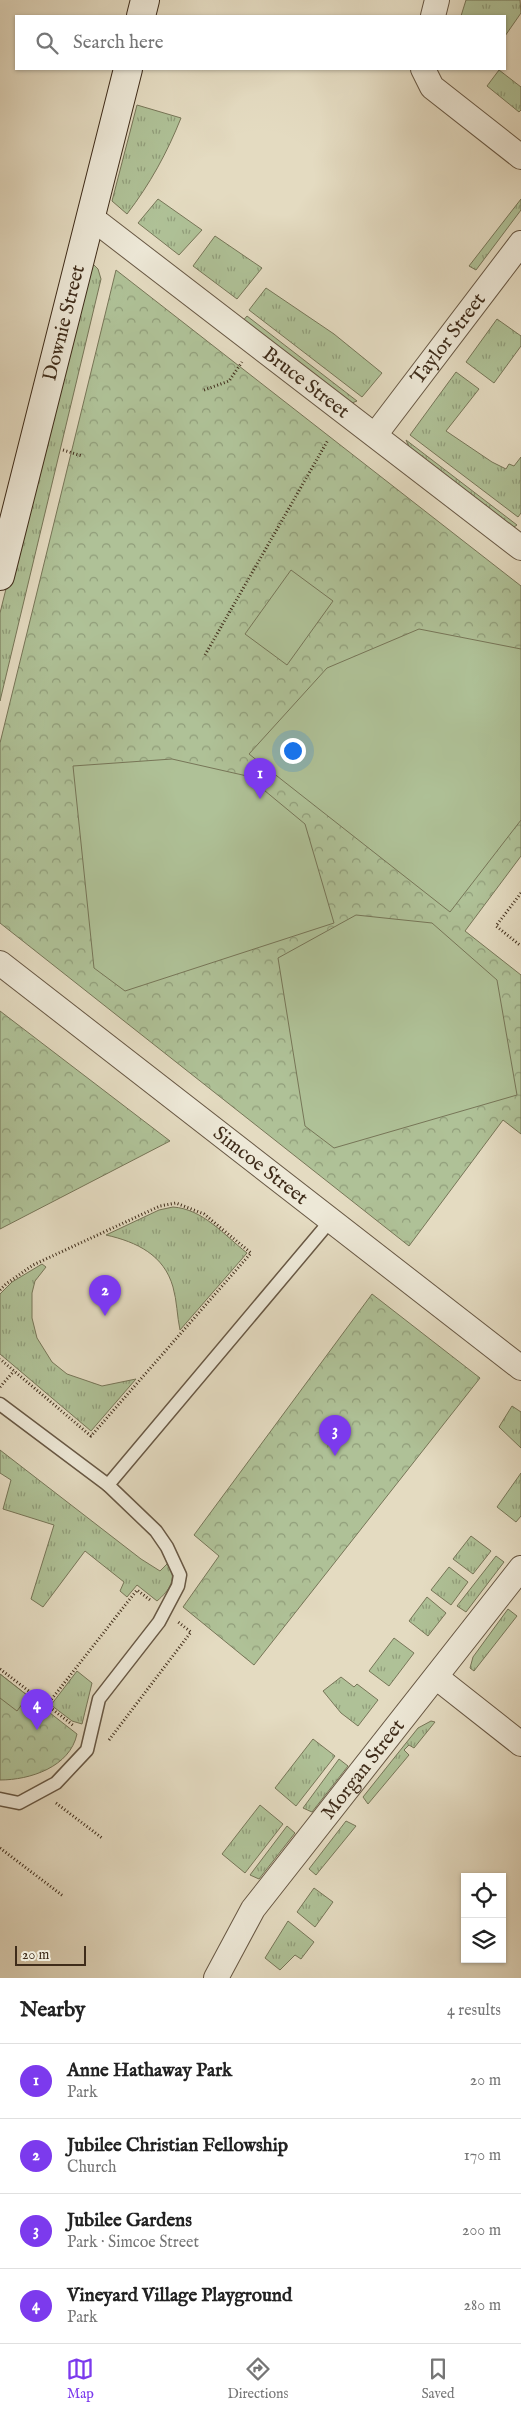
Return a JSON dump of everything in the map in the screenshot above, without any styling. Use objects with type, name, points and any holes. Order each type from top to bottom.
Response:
[{"type":"main road","points":[[141,15],[145,0]]},
{"type":"main road","name":"Downie Street","points":[[0,576],[92,218],[128,70]]},
{"type":"street","points":[[433,15],[437,0]]},
{"type":"street","points":[[424,70],[432,87],[521,157]]},
{"type":"street","name":"Bruce Street","points":[[92,218],[521,548]]},
{"type":"street","name":"Taylor Street","points":[[375,435],[521,243]]},
{"type":"street","name":"Simcoe Street","points":[[0,963],[331,1220],[518,1359]]},
{"type":"street","name":"Morgan Street","points":[[216,1978],[253,1908],[521,1568]]},
{"type":"street","points":[[436,1677],[521,1744]]},
{"type":"lane","points":[[108,1485],[331,1220]]},
{"type":"lane","points":[[0,1404],[108,1485],[156,1531],[167,1547],[180,1575],[178,1586],[159,1622],[99,1699],[87,1750],[56,1783],[19,1803],[0,1799]]},
{"type":"path","points":[[204,390],[229,381],[254,342]]},
{"type":"path","points":[[204,655],[328,440]]},
{"type":"path","points":[[63,450],[82,456]]},
{"type":"path","points":[[521,893],[496,926],[521,946]]},
{"type":"path","points":[[0,1290],[40,1262],[160,1206],[176,1203],[204,1214],[251,1252],[91,1436],[0,1359]]},
{"type":"path","points":[[0,1387],[14,1371]]},
{"type":"path","points":[[55,1802],[102,1838]]},
{"type":"path","points":[[0,1848],[63,1896]]},
{"type":"green space","points":[[466,0],[520,0],[521,13],[506,35],[506,15],[461,15]]},
{"type":"green space","points":[[499,70],[521,87],[521,110],[519,112],[487,86]]},
{"type":"green space","points":[[137,105],[181,118],[157,168],[127,214],[112,201]]},
{"type":"green space","points":[[158,199],[202,230],[179,255],[138,223]]},
{"type":"green space","points":[[521,199],[521,210],[476,270],[469,266]]},
{"type":"green space","points":[[215,236],[262,268],[237,299],[193,266]]},
{"type":"green space","points":[[91,262],[98,269],[101,279],[0,701],[0,613],[50,411]]},
{"type":"green space","points":[[116,270],[521,586],[521,856],[465,931],[521,975],[521,1134],[503,1120],[409,1246],[0,923],[0,743]]},
{"type":"green space","points":[[266,288],[334,334],[382,373],[362,397],[249,310]]},
{"type":"green space","points":[[247,316],[357,401],[352,403],[341,399],[241,323]]},
{"type":"green space","points":[[497,319],[521,336],[521,346],[494,383],[466,362]]},
{"type":"green space","points":[[456,372],[479,389],[446,431],[492,462],[506,469],[509,464],[514,466],[521,457],[521,513],[518,517],[410,435]]},
{"type":"green space","points":[[406,440],[517,525],[511,529],[411,451]]},
{"type":"green space","points":[[291,570],[333,601],[287,665],[245,634]]},
{"type":"green space","points":[[419,629],[521,649],[521,820],[450,912],[249,754],[327,668]]},
{"type":"green space","points":[[172,759],[247,776],[305,824],[334,923],[125,991],[94,968],[73,766]]},
{"type":"green space","points":[[356,915],[432,923],[497,980],[517,1095],[334,1148],[305,1126],[278,958]]},
{"type":"green space","points":[[0,1011],[170,1141],[0,1229]]},
{"type":"green space","points":[[173,1207],[184,1209],[204,1218],[247,1253],[180,1330],[173,1287],[163,1266],[156,1258],[138,1246],[106,1235],[159,1210]]},
{"type":"green space","points":[[42,1264],[46,1267],[35,1281],[32,1293],[32,1318],[37,1338],[52,1362],[67,1374],[102,1386],[136,1379],[91,1431],[0,1354],[0,1294],[12,1282]]},
{"type":"green space","points":[[372,1294],[480,1378],[254,1665],[183,1607],[219,1556],[194,1535]]},
{"type":"green space","points":[[512,1406],[521,1412],[521,1448],[499,1427]]},
{"type":"green space","points":[[0,1450],[141,1559],[160,1571],[169,1562],[172,1579],[165,1593],[157,1601],[137,1585],[127,1597],[120,1591],[124,1582],[85,1551],[43,1607],[31,1599],[54,1525],[3,1509],[11,1480],[0,1473]]},
{"type":"green space","points":[[521,1473],[521,1516],[516,1522],[497,1507]]},
{"type":"green space","points":[[471,1536],[491,1551],[473,1574],[453,1559]]},
{"type":"green space","points":[[496,1556],[504,1562],[466,1612],[457,1606]]},
{"type":"green space","points":[[449,1567],[468,1582],[451,1605],[431,1590]]},
{"type":"green space","points":[[427,1597],[446,1613],[428,1636],[409,1621]]},
{"type":"green space","points":[[508,1609],[517,1616],[474,1671],[470,1668],[473,1657]]},
{"type":"green space","points":[[394,1638],[414,1653],[389,1686],[369,1671]]},
{"type":"green space","points":[[77,1671],[92,1683],[82,1724],[72,1721],[51,1705]]},
{"type":"green space","points":[[0,1674],[77,1734],[73,1745],[66,1755],[57,1763],[36,1774],[0,1780]]},
{"type":"green space","points":[[0,1674],[28,1696],[17,1711],[0,1698]]},
{"type":"green space","points":[[341,1677],[354,1687],[357,1684],[378,1700],[358,1726],[341,1713],[323,1691]]},
{"type":"green space","points":[[431,1721],[435,1722],[414,1748],[409,1745],[404,1750],[409,1755],[368,1804],[363,1797],[418,1728]]},
{"type":"green space","points":[[313,1739],[335,1756],[296,1806],[275,1788]]},
{"type":"green space","points":[[339,1759],[348,1766],[312,1812],[303,1808]]},
{"type":"green space","points":[[260,1805],[283,1824],[245,1873],[222,1854]]},
{"type":"green space","points":[[346,1821],[356,1826],[316,1875],[309,1869]]},
{"type":"green space","points":[[287,1826],[295,1833],[259,1879],[250,1875]]},
{"type":"green space","points":[[314,1888],[333,1902],[315,1927],[297,1912]]},
{"type":"green space","points":[[288,1921],[314,1942],[301,1959],[295,1955],[280,1970],[265,1958]]},
{"type":"place","name":"Anne Hathaway Park","points":[[260,799]]},
{"type":"place","name":"Jubilee Christian Fellowship","points":[[105,1316]]},
{"type":"place","name":"Jubilee Gardens","points":[[335,1456]]},
{"type":"place","name":"Vineyard Village Playground","points":[[37,1730]]}]
